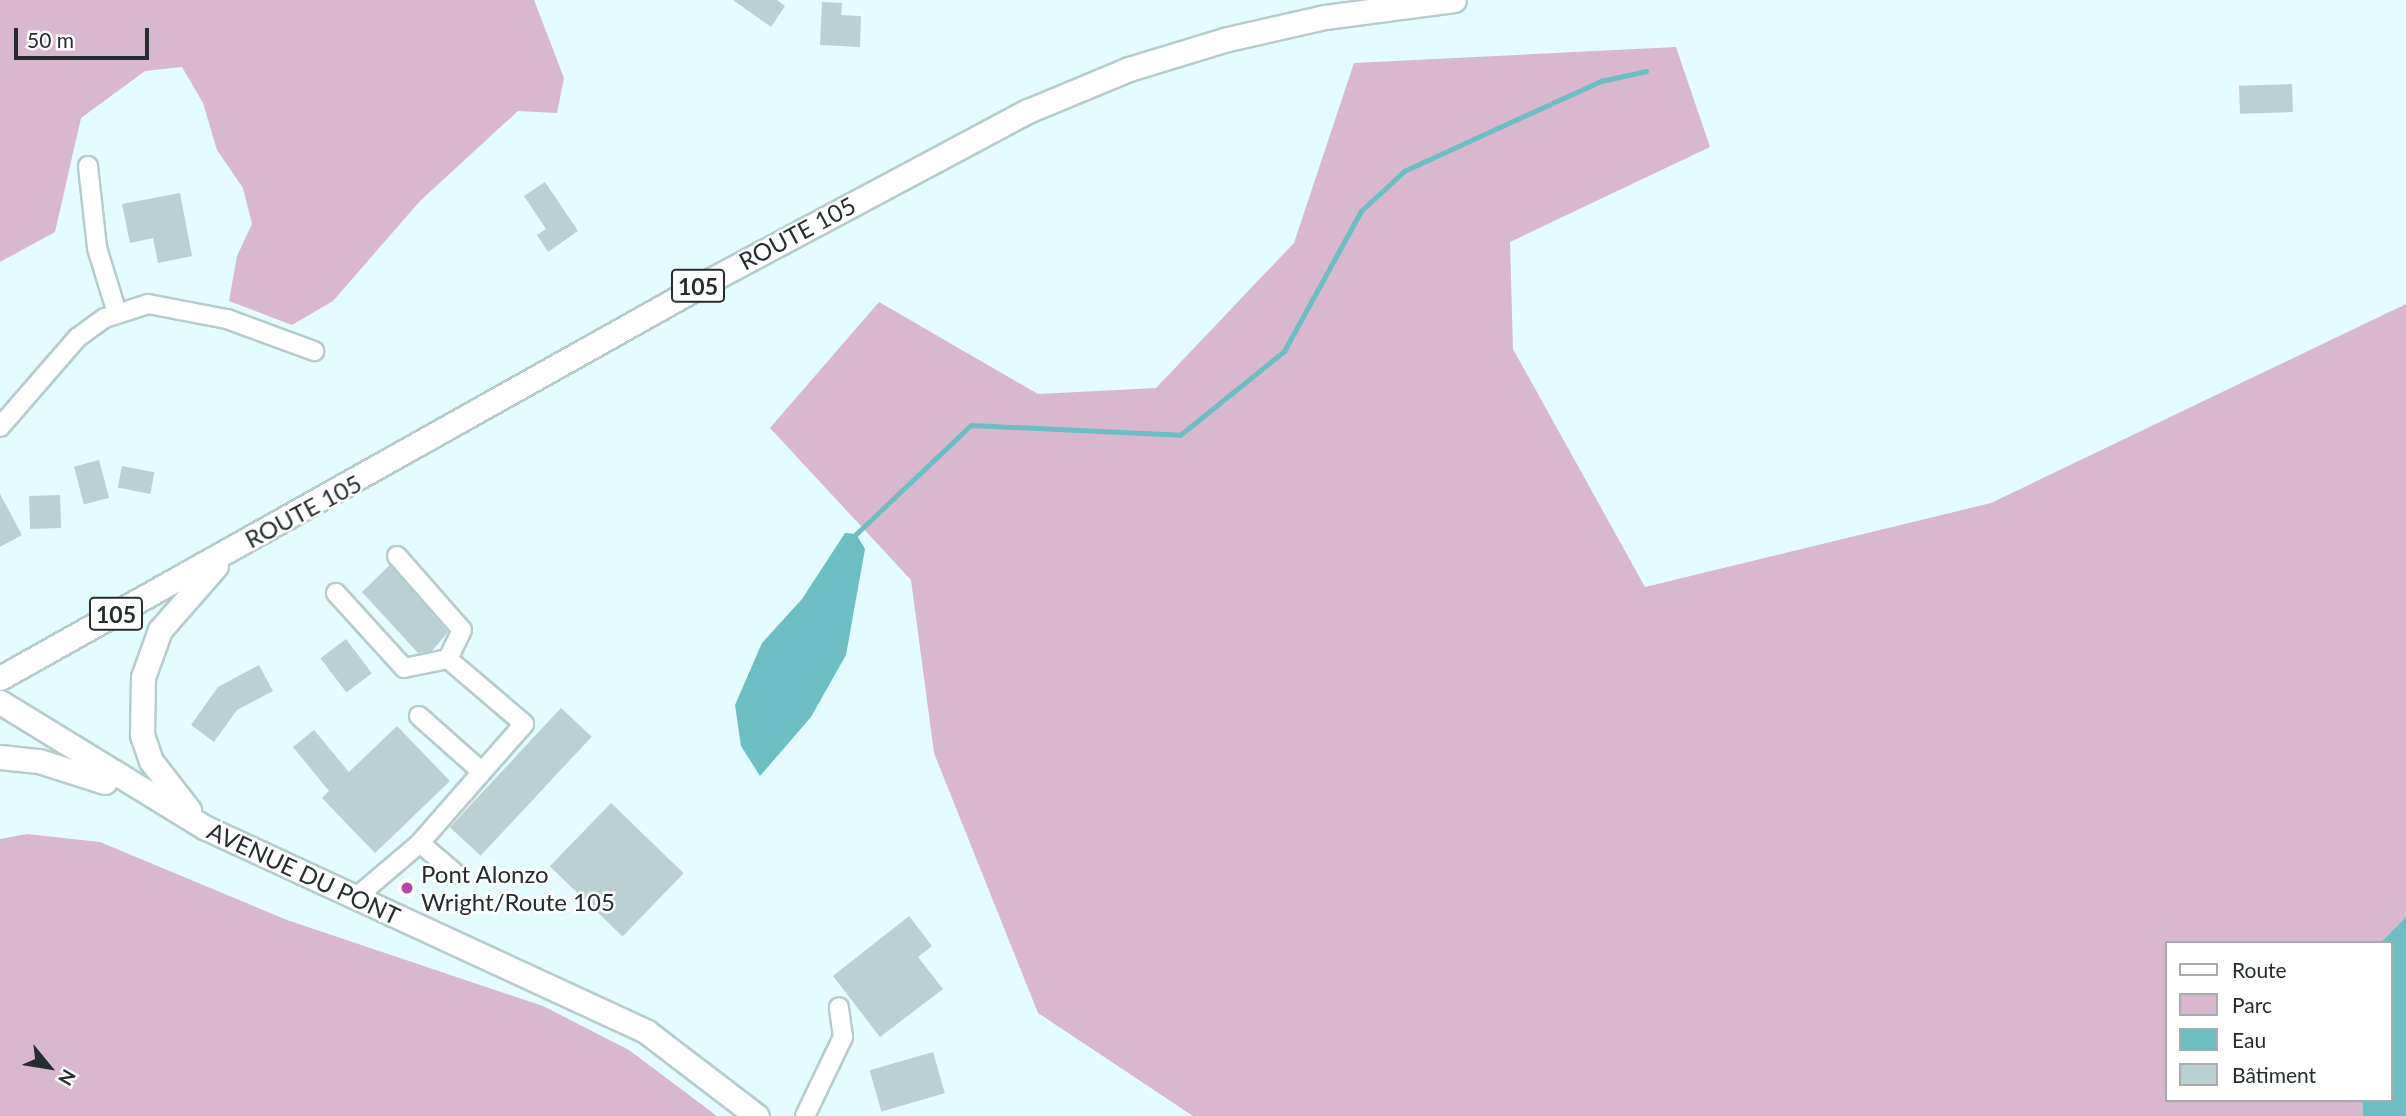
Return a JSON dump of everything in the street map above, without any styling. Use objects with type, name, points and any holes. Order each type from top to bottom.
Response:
[{"type":"main road","name":"ROUTE 105","points":[[0,678],[696,288],[967,140],[1074,90],[1276,27],[1454,0]]},
{"type":"main road","points":[[206,828],[151,761],[142,735],[142,677],[160,630],[232,549]]},
{"type":"main road","name":"AVENUE DU PONT","points":[[0,702],[206,828],[354,898],[604,1009],[685,1056],[757,1116]]},
{"type":"main road","points":[[0,757],[74,769],[206,828]]},
{"type":"street","points":[[88,166],[97,248],[117,313]]},
{"type":"street","points":[[0,427],[77,338],[117,313],[148,304],[172,306],[314,351]]},
{"type":"street","points":[[397,556],[462,630],[448,659]]},
{"type":"street","points":[[337,593],[404,668],[448,659]]},
{"type":"street","points":[[354,898],[420,843],[524,724],[448,659]]},
{"type":"street","points":[[419,716],[482,772]]},
{"type":"street","points":[[420,843],[456,874]]},
{"type":"street","points":[[805,1116],[843,1037],[839,1007]]},
{"type":"green space","points":[[0,0],[534,0],[564,78],[557,113],[518,111],[420,201],[333,301],[292,325],[229,301],[237,256],[252,224],[243,188],[217,150],[203,103],[182,67],[145,71],[81,118],[55,232],[0,262]]},
{"type":"green space","points":[[1676,47],[1710,147],[1510,242],[1513,349],[1645,587],[1991,503],[2406,304],[2406,917],[2382,941],[2164,941],[2164,1102],[2362,1102],[2363,1116],[1193,1116],[1038,1013],[934,753],[911,580],[770,428],[879,302],[1038,394],[1156,388],[1294,243],[1354,63]]},
{"type":"green space","points":[[27,834],[100,842],[287,920],[543,1006],[629,1050],[717,1116],[0,1116],[0,839]]},
{"type":"water","points":[[845,533],[856,534],[865,549],[846,655],[811,717],[760,776],[741,746],[735,705],[762,643],[802,599]]},
{"type":"water","points":[[2406,917],[2406,1116],[2363,1116],[2362,1102],[2392,1102],[2392,941],[2382,941]]},
{"type":"building","points":[[733,0],[777,0],[785,6],[771,27]]},
{"type":"building","points":[[822,2],[842,3],[841,15],[861,16],[860,47],[820,45]]},
{"type":"building","points":[[2292,84],[2293,112],[2240,114],[2239,86]]},
{"type":"building","points":[[545,182],[578,231],[548,252],[537,235],[546,229],[524,196]]},
{"type":"building","points":[[180,193],[192,256],[158,263],[153,238],[130,243],[122,204]]},
{"type":"building","points":[[99,460],[109,498],[84,504],[74,467]]},
{"type":"building","points":[[122,466],[154,472],[150,494],[118,488]]},
{"type":"building","points":[[0,494],[22,535],[0,547]]},
{"type":"building","points":[[60,495],[61,528],[30,529],[29,496]]},
{"type":"building","points":[[390,565],[448,632],[432,651],[418,653],[362,592]]},
{"type":"building","points":[[346,639],[372,673],[346,693],[320,658]]},
{"type":"building","points":[[259,665],[273,691],[237,710],[214,742],[191,725],[218,687]]},
{"type":"building","points":[[561,708],[592,737],[481,856],[450,827]]},
{"type":"building","points":[[397,726],[450,781],[375,853],[322,798],[329,791],[293,747],[314,730],[349,772]]},
{"type":"building","points":[[611,803],[684,873],[623,936],[550,866]]},
{"type":"building","points":[[909,916],[932,946],[918,957],[943,989],[880,1037],[833,976]]},
{"type":"building","points":[[933,1052],[945,1093],[881,1112],[870,1070]]},
{"type":"waterway","points":[[856,534],[971,425],[1180,435],[1284,351],[1361,211],[1404,171],[1601,81],[1646,71]]},
{"type":"place","name":"Pont Alonzo Wright/Route 105","points":[[407,888]]}]
